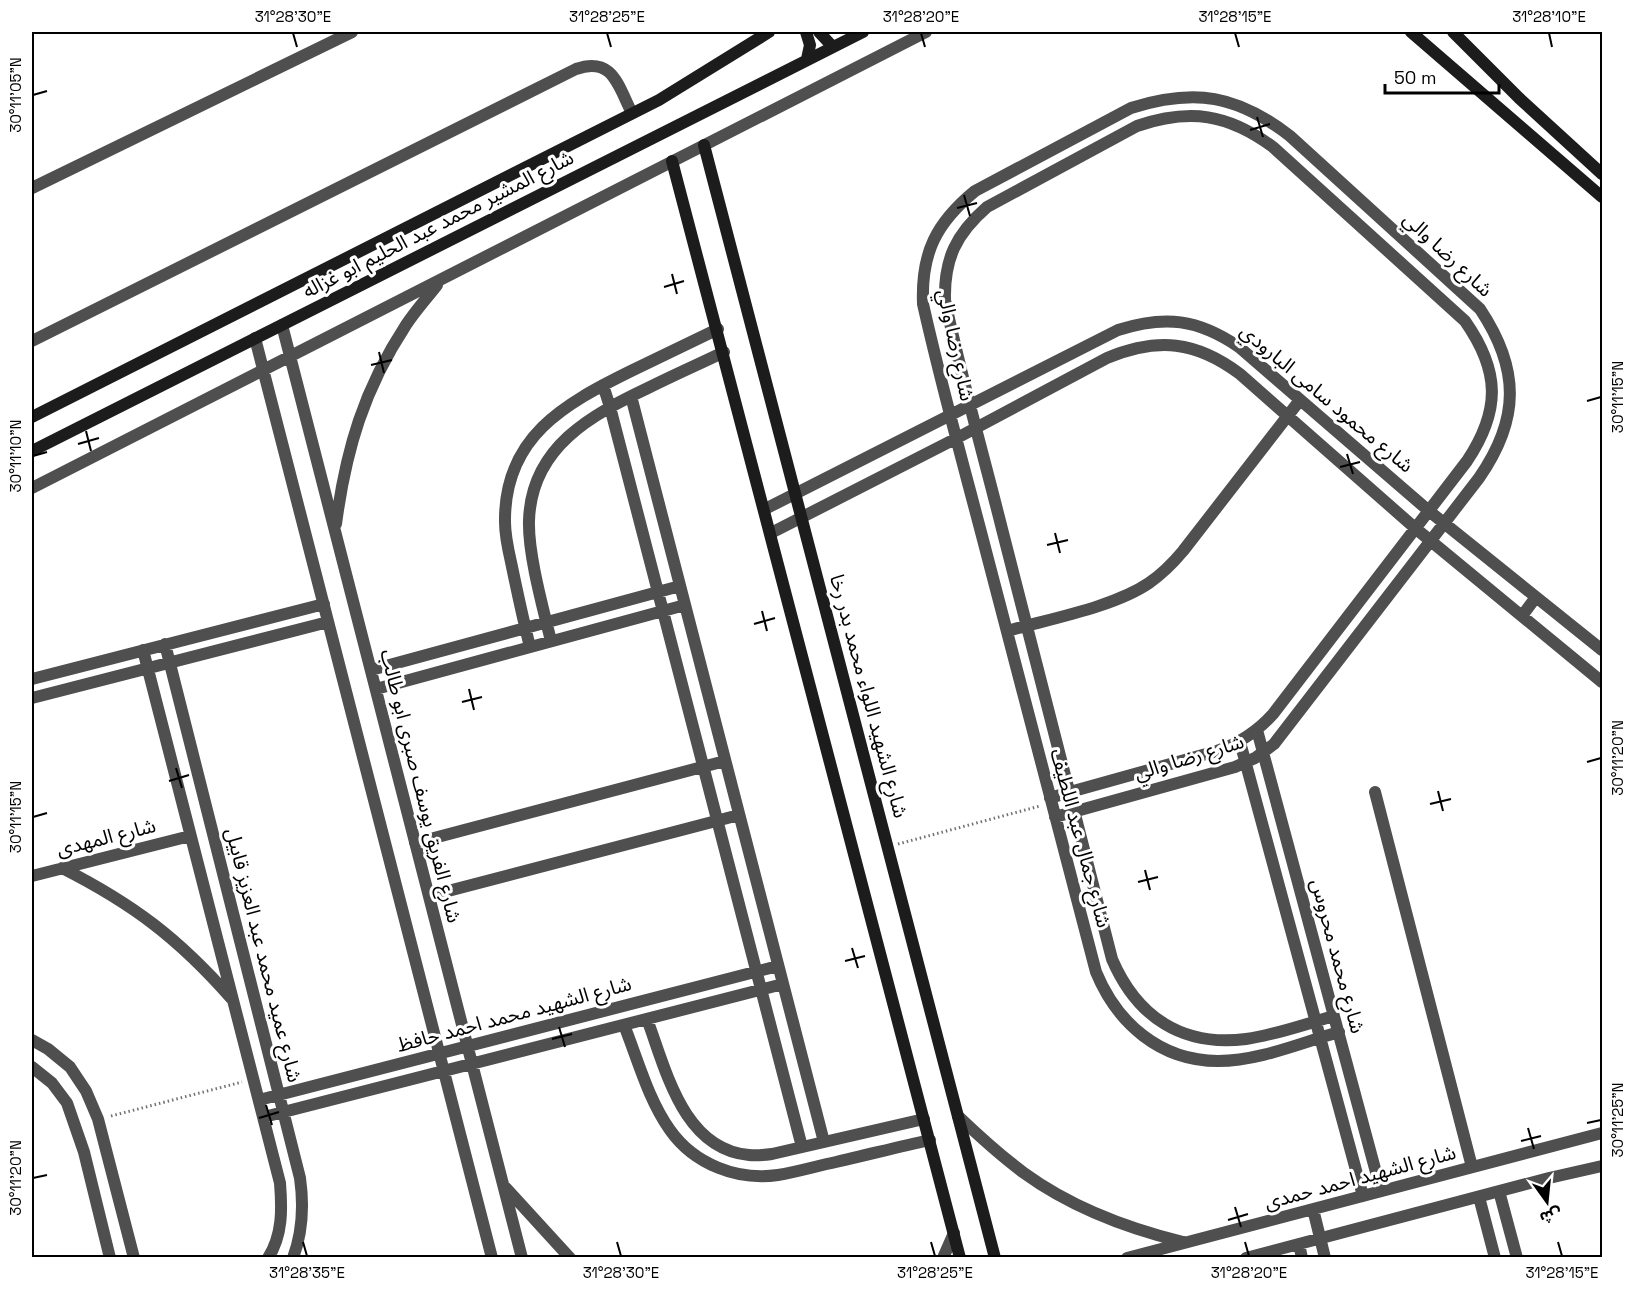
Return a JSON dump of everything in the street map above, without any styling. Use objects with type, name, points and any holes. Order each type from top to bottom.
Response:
[{"type":"street","points":[[32,188],[352,32]]},
{"type":"street","name":"شارع المشير محمد عبد الحليم ابو غزاله","points":[[32,417],[632,113],[684,85],[769,32]]},
{"type":"street","points":[[806,32],[810,45],[807,59]]},
{"type":"street","points":[[819,32],[832,46]]},
{"type":"street","name":"شارع المشير محمد عبد الحليم ابو غزاله","points":[[32,451],[863,32]]},
{"type":"street","points":[[32,488],[926,32]]},
{"type":"street","points":[[1411,32],[1602,197]]},
{"type":"street","points":[[1453,32],[1512,92],[1602,174]]},
{"type":"street","points":[[32,341],[576,69],[588,65],[600,66],[610,71],[632,113]]},
{"type":"street","name":"شارع رضا والي","points":[[957,438],[923,304],[922,282],[933,240],[958,205],[975,191],[1131,108],[1158,99],[1186,96],[1215,99],[1242,106],[1267,119],[1290,136],[1480,309],[1494,331],[1504,355],[1509,381],[1509,406],[1504,432],[1494,456],[1284,734],[1263,753],[1245,763],[1055,817]]},
{"type":"street","name":"شارع رضا والي","points":[[976,428],[945,300],[945,283],[953,249],[972,220],[987,207],[1137,126],[1160,118],[1184,115],[1208,116],[1231,122],[1253,133],[1273,147],[1465,321],[1479,342],[1489,365],[1492,390],[1491,407],[1481,440],[1274,714],[1240,742],[1217,751],[1070,792],[1051,800]]},
{"type":"street","name":"شارع الشهيد اللواء محمد بدر رخا","points":[[704,145],[995,1257]]},
{"type":"street","points":[[672,161],[960,1257]]},
{"type":"street","points":[[1028,163],[1039,179]]},
{"type":"street","points":[[1580,178],[1591,164]]},
{"type":"street","points":[[1338,207],[1351,192]]},
{"type":"street","points":[[335,531],[342,477],[357,423],[378,372],[406,324],[440,280]]},
{"type":"street","name":"شارع محمود سامى البارودي","points":[[765,509],[1118,330],[1138,323],[1160,320],[1181,321],[1202,326],[1239,347],[1429,511],[1602,650]]},
{"type":"street","name":"شارع الفريق يوسف صبرى ابو طالب","points":[[282,325],[522,1257]]},
{"type":"street","points":[[530,647],[505,525],[505,503],[509,482],[522,452],[542,426],[559,412],[603,385],[718,329]]},
{"type":"street","points":[[255,339],[445,1071],[489,1254]]},
{"type":"street","name":"شارع محمود سامى البارودي","points":[[771,533],[1107,358],[1129,349],[1153,344],[1176,345],[1199,350],[1221,360],[1240,374],[1415,528],[1602,682]]},
{"type":"street","points":[[551,641],[531,546],[529,521],[532,496],[541,472],[562,441],[582,425],[631,396],[724,352]]},
{"type":"street","points":[[603,385],[802,1147]]},
{"type":"street","points":[[631,396],[824,1142]]},
{"type":"street","points":[[1007,631],[1108,603],[1130,595],[1150,583],[1183,551],[1300,400]]},
{"type":"street","name":"شارع جمال عبد اللطيف","points":[[976,428],[1112,959],[1120,978],[1134,999],[1152,1016],[1173,1029],[1196,1038],[1220,1041],[1258,1037],[1334,1016]]},
{"type":"street","name":"شارع جمال عبد اللطيف","points":[[957,438],[1096,972],[1104,991],[1119,1015],[1140,1034],[1163,1048],[1190,1058],[1217,1061],[1245,1058],[1339,1032]]},
{"type":"street","points":[[371,670],[680,586]]},
{"type":"street","points":[[1522,616],[1536,597]]},
{"type":"street","points":[[32,679],[324,604]]},
{"type":"street","points":[[376,689],[684,605]]},
{"type":"street","points":[[32,698],[328,622]]},
{"type":"street","name":"شارع عميد محمد عبد العزيز قابيل","points":[[165,644],[279,1095],[302,1196],[301,1230],[293,1257]]},
{"type":"street","name":"شارع عميد محمد عبد العزيز قابيل","points":[[142,650],[280,1183],[281,1219],[278,1236],[268,1257]]},
{"type":"street","name":"شارع محمد محروس","points":[[1257,730],[1381,1191]]},
{"type":"street","name":"شارع محمد محروس","points":[[1240,742],[1363,1196]]},
{"type":"street","points":[[416,843],[725,761]]},
{"type":"street","points":[[1375,792],[1472,1167]]},
{"type":"street","points":[[429,896],[739,815]]},
{"type":"street","name":"شارع المهدى","points":[[32,876],[190,836]]},
{"type":"street","points":[[62,868],[101,888],[156,925],[205,969],[234,1002]]},
{"type":"street","points":[[202,879],[223,873]]},
{"type":"street","name":"شارع الشهيد محمد احمد حافظ","points":[[259,1100],[778,966]]},
{"type":"street","name":"شارع الشهيد محمد احمد حافظ","points":[[264,1118],[783,984]]},
{"type":"street","points":[[647,1019],[683,1110],[712,1142],[730,1151],[749,1156],[772,1154],[924,1119]]},
{"type":"street","points":[[624,1025],[648,1088],[670,1131],[686,1149],[728,1172],[752,1177],[778,1175],[930,1140]]},
{"type":"street","points":[[32,1040],[48,1048],[70,1067],[86,1091],[98,1119],[134,1257]]},
{"type":"street","points":[[32,1067],[52,1083],[70,1110],[84,1152],[110,1257]]},
{"type":"street","points":[[958,1116],[1025,1174],[1062,1197],[1142,1232],[1184,1242]]},
{"type":"street","name":"شارع الشهيد احمد حمدى","points":[[1127,1257],[1602,1133]]},
{"type":"street","points":[[1246,1257],[1602,1166]]},
{"type":"street","points":[[503,1185],[570,1257]]},
{"type":"street","points":[[1499,1191],[1517,1257]]},
{"type":"street","points":[[1479,1197],[1496,1257]]},
{"type":"street","points":[[1313,1209],[1325,1257]]},
{"type":"street","points":[[944,1257],[954,1233]]},
{"type":"street","points":[[1299,1244],[1302,1257]]},
{"type":"path","points":[[888,847],[1051,800]]},
{"type":"path","points":[[98,1119],[254,1079]]}]
